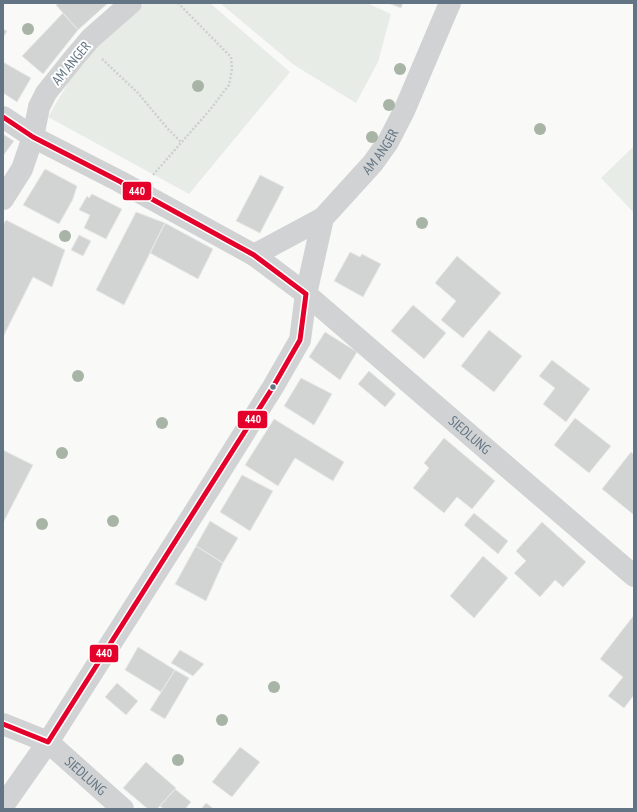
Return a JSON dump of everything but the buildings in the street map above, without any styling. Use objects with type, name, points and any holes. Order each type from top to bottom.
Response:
[{"type":"street","name":"AM ANGER","points":[[3,199],[22,169],[33,137],[38,107],[42,100],[64,69],[86,44],[107,23],[131,3]]},
{"type":"street","name":"AM ANGER","points":[[323,218],[369,168],[388,142],[404,111],[450,3]]},
{"type":"street","name":"SIEDLUNG","points":[[3,117],[33,137],[139,192],[254,255],[306,294],[634,576]]},
{"type":"street","points":[[254,255],[323,218]]},
{"type":"street","points":[[3,806],[48,742],[273,387],[300,340],[306,294],[323,218]]},
{"type":"street","name":"SIEDLUNG","points":[[3,724],[48,742],[123,809]]},
{"type":"path","points":[[139,192],[229,85],[232,69],[231,57],[178,3]]},
{"type":"path","points":[[86,44],[138,93],[181,142]]},
{"type":"shaded area","points":[[145,3],[210,3],[290,72],[189,194],[48,117],[79,64],[132,13]]},
{"type":"shaded area","points":[[220,3],[367,3],[391,14],[378,62],[356,103],[294,65]]},
{"type":"shaded area","points":[[634,146],[634,213],[601,178]]},
{"type":"transit line","name":"440","points":[[3,117],[33,137],[119,181],[254,255],[306,294],[300,340],[273,387],[48,742],[3,724]]}]
